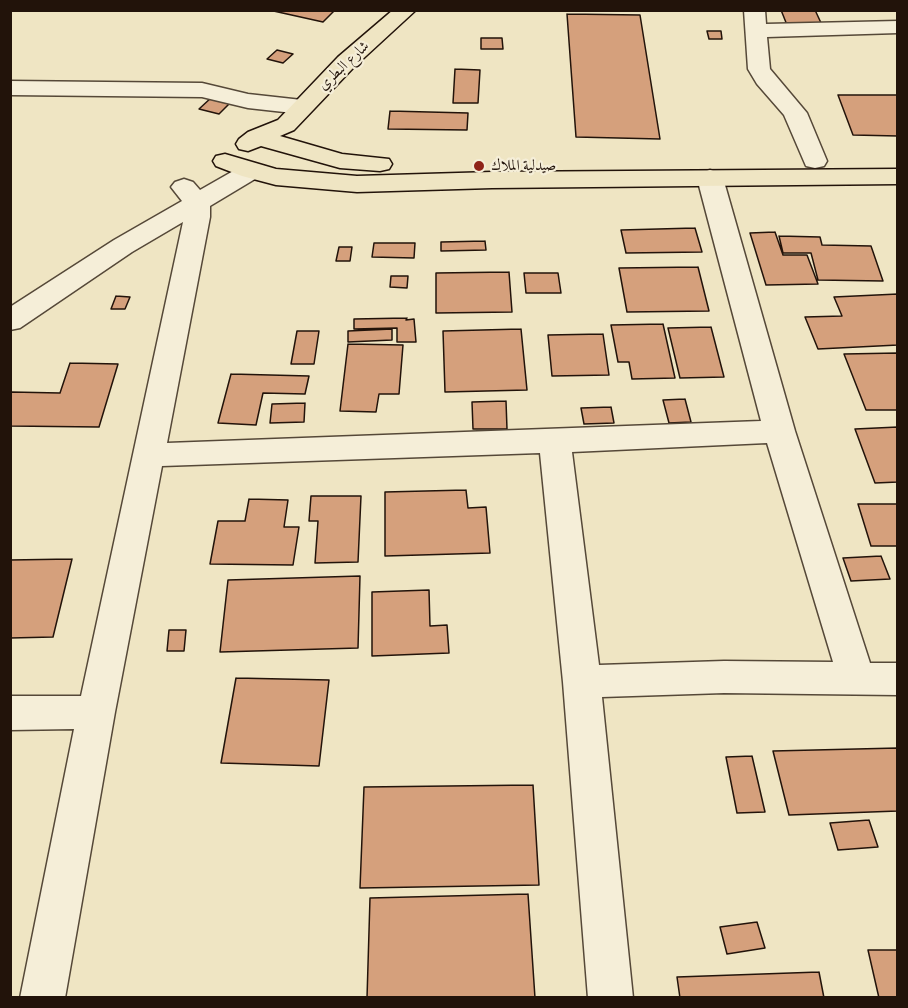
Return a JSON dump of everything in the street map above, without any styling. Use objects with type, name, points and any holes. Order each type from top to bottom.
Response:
[{"type":"main road","name":"شارع البطري","points":[[251,171],[285,136],[302,107],[346,62],[406,10]]},
{"type":"main road","points":[[225,161],[257,137],[285,136],[340,161],[371,165],[897,160]]},
{"type":"main road","points":[[225,161],[251,171],[309,182],[357,184],[492,180],[897,176]]},
{"type":"street","points":[[815,161],[795,113],[765,80],[759,69],[755,21],[897,27]]},
{"type":"street","points":[[10,88],[202,90],[248,101],[302,107]]},
{"type":"street","points":[[10,321],[123,246],[190,195],[225,161]]},
{"type":"street","points":[[10,302],[190,195],[251,171]]},
{"type":"street","points":[[710,178],[779,431],[856,677]]},
{"type":"street","points":[[42,998],[96,712],[193,238],[190,195]]},
{"type":"street","points":[[149,455],[779,431]]},
{"type":"street","points":[[555,441],[582,682],[611,998]]},
{"type":"street","points":[[582,682],[724,677],[897,679]]},
{"type":"street","points":[[10,713],[96,712]]},
{"type":"building","points":[[269,10],[335,10],[323,22]]},
{"type":"building","points":[[781,10],[815,10],[822,25],[787,25]]},
{"type":"building","points":[[567,14],[640,15],[660,139],[576,137]]},
{"type":"building","points":[[707,31],[721,31],[722,39],[709,39]]},
{"type":"building","points":[[481,38],[502,38],[503,49],[481,49]]},
{"type":"building","points":[[277,50],[293,54],[283,63],[267,59]]},
{"type":"building","points":[[455,69],[480,70],[478,103],[453,103]]},
{"type":"building","points":[[838,95],[898,95],[898,136],[853,135]]},
{"type":"building","points":[[212,97],[231,102],[219,114],[199,109]]},
{"type":"building","points":[[390,111],[468,113],[467,130],[388,129]]},
{"type":"building","points":[[695,228],[702,252],[626,253],[621,230]]},
{"type":"building","points":[[775,232],[783,255],[807,255],[818,284],[766,285],[750,233]]},
{"type":"building","points":[[779,236],[820,237],[822,245],[871,246],[883,281],[818,280],[811,253],[783,253]]},
{"type":"building","points":[[485,241],[486,250],[441,251],[441,242]]},
{"type":"building","points":[[374,243],[415,243],[414,258],[372,257]]},
{"type":"building","points":[[339,247],[352,247],[350,261],[336,261]]},
{"type":"building","points":[[698,267],[709,311],[627,312],[619,268]]},
{"type":"building","points":[[509,272],[512,312],[436,313],[436,273]]},
{"type":"building","points":[[524,273],[558,273],[561,293],[526,293]]},
{"type":"building","points":[[391,276],[408,276],[407,288],[390,287]]},
{"type":"building","points":[[898,294],[898,345],[818,349],[805,317],[842,316],[834,297]]},
{"type":"building","points":[[116,296],[130,297],[125,309],[111,309]]},
{"type":"building","points":[[407,318],[406,320],[414,319],[416,342],[397,342],[397,328],[354,329],[354,319]]},
{"type":"building","points":[[663,324],[675,378],[632,379],[629,362],[618,362],[611,325]]},
{"type":"building","points":[[711,327],[724,377],[680,378],[668,328]]},
{"type":"building","points":[[392,329],[392,340],[348,342],[348,331]]},
{"type":"building","points":[[521,329],[527,390],[445,392],[443,331]]},
{"type":"building","points":[[297,331],[319,331],[314,364],[291,364]]},
{"type":"building","points":[[603,334],[609,375],[552,376],[548,335]]},
{"type":"building","points":[[348,344],[403,345],[399,394],[379,394],[376,412],[340,411]]},
{"type":"building","points":[[898,353],[898,410],[866,410],[844,354]]},
{"type":"building","points":[[70,363],[118,364],[99,427],[10,426],[11,392],[60,393]]},
{"type":"building","points":[[231,374],[309,376],[305,394],[263,393],[256,425],[218,423]]},
{"type":"building","points":[[685,399],[691,422],[669,423],[663,400]]},
{"type":"building","points":[[506,401],[507,429],[473,429],[472,402]]},
{"type":"building","points":[[305,403],[304,422],[270,423],[272,404]]},
{"type":"building","points":[[611,407],[614,423],[584,424],[581,408]]},
{"type":"building","points":[[898,427],[898,482],[875,483],[855,429]]},
{"type":"building","points":[[466,490],[468,508],[486,507],[490,553],[385,556],[385,492]]},
{"type":"building","points":[[311,496],[361,496],[358,562],[315,563],[318,521],[309,521]]},
{"type":"building","points":[[249,499],[288,500],[284,527],[299,527],[293,565],[210,564],[218,521],[245,521]]},
{"type":"building","points":[[858,504],[898,504],[898,546],[871,546]]},
{"type":"building","points":[[881,556],[890,579],[851,581],[843,558]]},
{"type":"building","points":[[72,559],[53,637],[10,638],[10,560]]},
{"type":"building","points":[[360,576],[358,648],[220,652],[228,580]]},
{"type":"building","points":[[429,590],[430,626],[447,625],[449,653],[372,656],[372,592]]},
{"type":"building","points":[[169,630],[186,630],[184,651],[167,651]]},
{"type":"building","points":[[236,678],[329,680],[319,766],[221,763]]},
{"type":"building","points":[[898,748],[898,811],[789,815],[773,751]]},
{"type":"building","points":[[752,756],[765,812],[737,813],[726,757]]},
{"type":"building","points":[[533,785],[539,885],[360,888],[364,787]]},
{"type":"building","points":[[869,820],[878,847],[838,850],[830,823]]},
{"type":"building","points":[[528,894],[535,998],[367,998],[370,898]]},
{"type":"building","points":[[757,922],[765,948],[727,954],[720,927]]},
{"type":"building","points":[[868,950],[898,950],[898,998],[879,998]]},
{"type":"building","points":[[819,972],[824,998],[680,998],[677,977]]},
{"type":"place","name":"صيدلية الملاك","points":[[479,166]]}]
